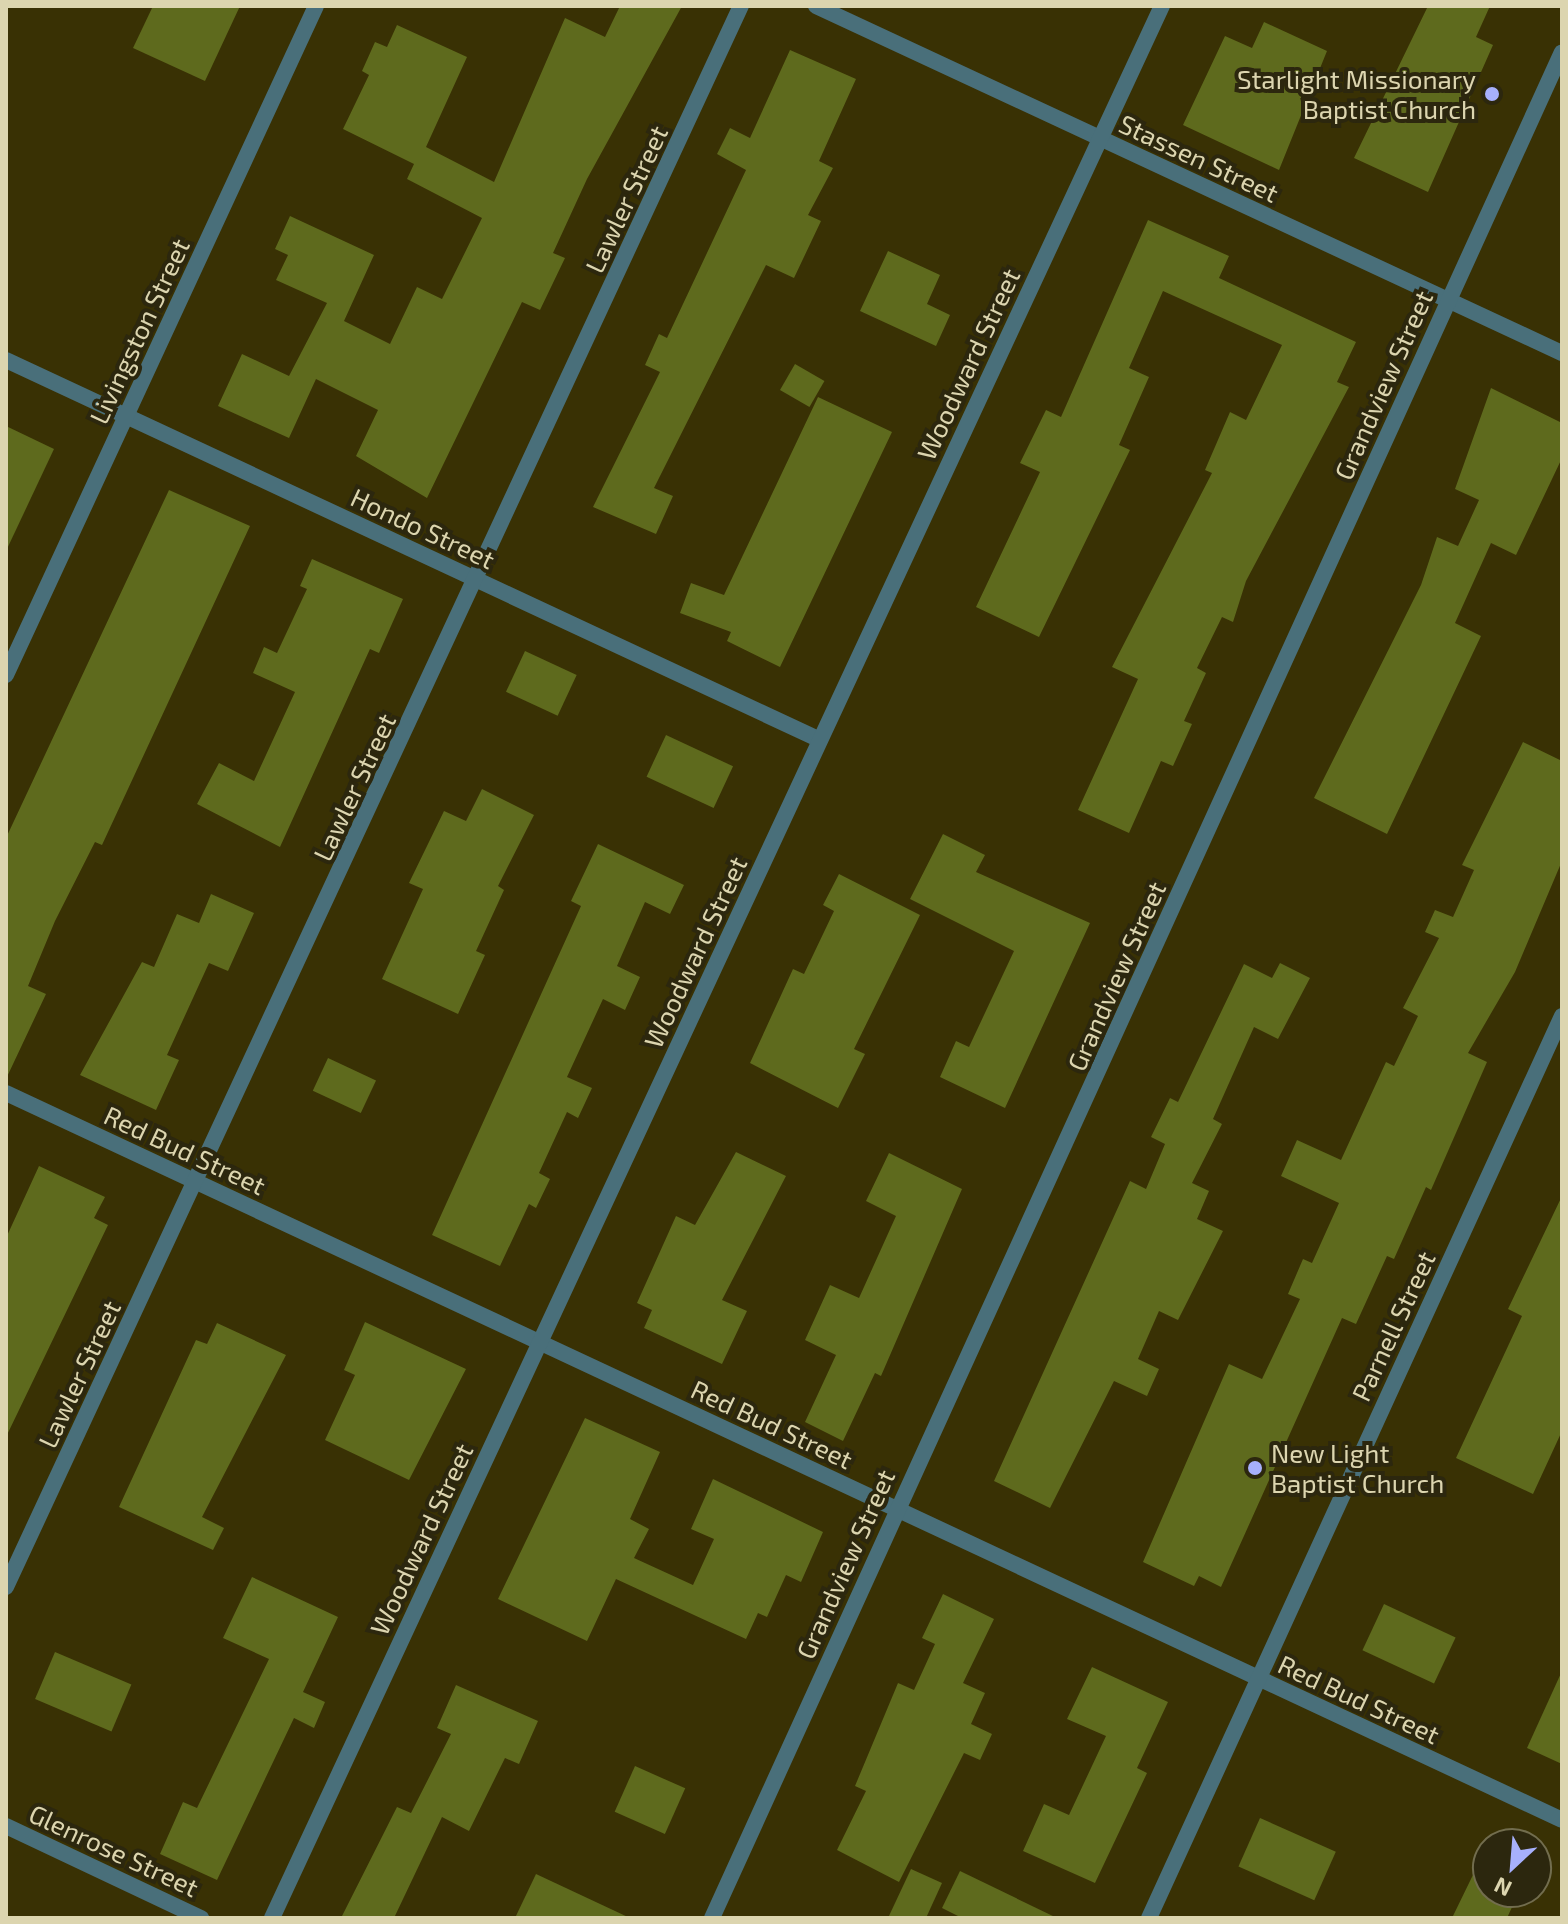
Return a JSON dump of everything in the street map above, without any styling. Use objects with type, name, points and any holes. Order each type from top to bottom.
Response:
[{"type":"street","name":"Livingston Street","points":[[6,675],[316,6]]},
{"type":"street","name":"Lawler Street","points":[[6,1587],[478,580],[741,6]]},
{"type":"street","name":"Stassen Street","points":[[816,6],[1562,353]]},
{"type":"street","name":"Woodward Street","points":[[272,1918],[1162,6]]},
{"type":"street","name":"Grandview Street","points":[[712,1918],[895,1508],[1562,52]]},
{"type":"street","name":"Hondo Street","points":[[6,360],[820,740]]},
{"type":"street","name":"Parnell Street","points":[[1149,1918],[1256,1677],[1562,1016]]},
{"type":"street","name":"Red Bud Street","points":[[6,1093],[1562,1820]]},
{"type":"street","name":"Glenrose Street","points":[[6,1826],[201,1918]]},
{"type":"building","points":[[153,6],[240,6],[205,81],[133,48]]},
{"type":"building","points":[[620,6],[682,6],[587,179],[553,253],[565,258],[540,310],[522,302],[427,498],[356,456],[378,410],[316,379],[289,438],[218,406],[242,354],[289,376],[327,303],[276,280],[288,255],[275,249],[290,216],[374,255],[344,321],[390,344],[417,287],[442,299],[482,218],[407,179],[414,164],[343,129],[369,75],[362,71],[375,42],[387,47],[397,25],[467,57],[426,147],[494,182],[565,18],[605,37]]},
{"type":"building","points":[[1428,6],[1490,6],[1476,37],[1493,45],[1428,192],[1354,158]]},
{"type":"building","points":[[1264,22],[1327,51],[1279,170],[1183,125],[1225,36],[1252,48]]},
{"type":"building","points":[[790,50],[856,79],[819,161],[833,168],[808,215],[821,221],[794,278],[766,265],[654,488],[673,496],[656,534],[593,507],[660,372],[645,365],[659,334],[667,338],[746,170],[717,154],[730,128],[750,138]]},
{"type":"building","points":[[1148,220],[1229,256],[1219,278],[1356,342],[1337,382],[1349,387],[1246,581],[1233,622],[1222,617],[1197,668],[1206,673],[1184,721],[1192,724],[1173,766],[1161,761],[1129,833],[1078,810],[1138,679],[1112,667],[1212,473],[1205,470],[1230,412],[1246,420],[1282,345],[1163,291],[1129,368],[1149,377],[1119,445],[1130,450],[1039,637],[976,607],[1040,472],[1020,463],[1046,410],[1061,417]]},
{"type":"building","points":[[888,251],[940,275],[927,304],[950,315],[936,346],[860,311]]},
{"type":"building","points":[[795,364],[824,381],[809,407],[780,390]]},
{"type":"building","points":[[1491,388],[1562,423],[1562,458],[1516,555],[1491,543],[1455,623],[1481,636],[1387,834],[1314,798],[1421,585],[1437,537],[1458,546],[1479,500],[1455,489]]},
{"type":"building","points":[[818,397],[892,432],[780,667],[727,641],[731,632],[680,613],[691,583],[724,595]]},
{"type":"building","points":[[6,426],[54,449],[6,551]]},
{"type":"building","points":[[169,490],[250,526],[102,845],[95,842],[55,921],[28,986],[46,994],[6,1079],[6,838]]},
{"type":"building","points":[[312,559],[403,599],[379,653],[370,649],[280,847],[197,804],[219,763],[254,781],[295,692],[253,673],[264,647],[277,653],[307,589],[300,586]]},
{"type":"building","points":[[525,651],[577,675],[558,716],[506,692]]},
{"type":"building","points":[[666,735],[733,766],[714,808],[647,777]]},
{"type":"building","points":[[1523,742],[1562,761],[1562,861],[1515,972],[1468,1053],[1487,1062],[1431,1190],[1426,1187],[1394,1259],[1387,1256],[1356,1324],[1342,1318],[1221,1587],[1199,1576],[1194,1586],[1143,1562],[1229,1364],[1262,1379],[1300,1299],[1288,1294],[1303,1259],[1312,1263],[1339,1203],[1281,1176],[1297,1140],[1341,1160],[1386,1062],[1394,1066],[1418,1016],[1403,1008],[1439,938],[1425,932],[1435,910],[1453,917],[1474,870],[1462,865]]},
{"type":"building","points":[[482,789],[534,815],[498,886],[504,890],[476,951],[485,955],[458,1014],[382,979],[423,889],[409,883],[444,811],[466,821]]},
{"type":"building","points":[[943,834],[985,855],[976,872],[1090,923],[1005,1108],[940,1077],[956,1041],[969,1047],[1014,951],[910,899]]},
{"type":"building","points":[[598,844],[684,885],[670,914],[645,902],[617,966],[640,977],[625,1010],[603,999],[567,1077],[592,1088],[578,1118],[567,1112],[539,1173],[550,1179],[536,1208],[529,1204],[500,1266],[432,1235],[581,906],[571,901]]},
{"type":"building","points":[[839,874],[920,915],[854,1049],[865,1054],[838,1108],[750,1063],[793,969],[804,974],[834,911],[823,905]]},
{"type":"building","points":[[211,894],[254,913],[228,971],[209,963],[167,1055],[179,1060],[156,1110],[80,1075],[142,962],[154,967],[177,914],[199,923]]},
{"type":"building","points":[[1280,963],[1310,978],[1278,1039],[1254,1027],[1213,1119],[1222,1124],[1192,1183],[1209,1191],[1197,1219],[1223,1231],[1178,1320],[1159,1311],[1138,1359],[1159,1369],[1147,1396],[1114,1381],[1050,1508],[994,1481],[1130,1181],[1146,1189],[1165,1144],[1151,1137],[1170,1098],[1178,1102],[1244,964],[1272,978]]},
{"type":"building","points":[[328,1058],[376,1080],[361,1113],[313,1091]]},
{"type":"building","points":[[736,1152],[786,1176],[722,1300],[747,1311],[722,1364],[644,1328],[652,1310],[637,1303],[676,1216],[695,1225]]},
{"type":"building","points":[[889,1153],[962,1189],[881,1376],[875,1373],[843,1441],[805,1422],[836,1355],[805,1340],[830,1285],[859,1298],[896,1216],[866,1201]]},
{"type":"building","points":[[39,1166],[105,1197],[94,1218],[108,1225],[6,1437],[6,1238]]},
{"type":"building","points":[[1562,1196],[1562,1431],[1533,1494],[1456,1458],[1522,1316],[1508,1309]]},
{"type":"building","points":[[365,1322],[466,1369],[409,1480],[325,1440],[355,1375],[344,1370]]},
{"type":"building","points":[[217,1323],[286,1355],[202,1517],[224,1528],[213,1550],[119,1507],[196,1340],[207,1344]]},
{"type":"building","points":[[585,1418],[660,1452],[630,1519],[649,1529],[634,1558],[693,1585],[714,1539],[691,1529],[713,1479],[823,1532],[801,1582],[786,1575],[767,1617],[758,1613],[746,1639],[616,1579],[587,1641],[498,1599]]},
{"type":"building","points":[[252,1577],[338,1617],[303,1692],[325,1702],[314,1728],[294,1718],[217,1880],[160,1854],[183,1802],[197,1808],[269,1659],[223,1638]]},
{"type":"building","points":[[943,1594],[994,1619],[963,1683],[985,1693],[971,1724],[992,1734],[980,1760],[964,1753],[899,1882],[837,1850],[866,1791],[855,1786],[898,1683],[914,1690],[935,1644],[922,1638]]},
{"type":"building","points":[[1384,1604],[1456,1637],[1434,1684],[1362,1650]]},
{"type":"building","points":[[55,1652],[131,1684],[111,1731],[35,1699]]},
{"type":"building","points":[[1092,1667],[1168,1702],[1137,1768],[1147,1773],[1095,1883],[1023,1851],[1044,1804],[1069,1815],[1106,1736],[1067,1719]]},
{"type":"building","points":[[1562,1671],[1562,1764],[1527,1748]]},
{"type":"building","points":[[456,1685],[538,1721],[519,1764],[505,1758],[469,1831],[442,1817],[394,1918],[341,1918],[397,1807],[411,1813],[451,1734],[437,1728]]},
{"type":"building","points":[[635,1766],[685,1788],[665,1834],[615,1812]]},
{"type":"building","points":[[1260,1818],[1336,1852],[1314,1900],[1238,1866]]},
{"type":"building","points":[[911,1869],[942,1883],[926,1918],[888,1918]]},
{"type":"building","points":[[960,1871],[1057,1918],[962,1918],[942,1908]]},
{"type":"building","points":[[536,1874],[630,1918],[515,1918]]},
{"type":"building","points":[[1472,1877],[1472,1908],[1512,1908],[1507,1918],[1452,1918]]},
{"type":"place","name":"Starlight Missionary Baptist Church","points":[[1492,94]]},
{"type":"place","name":"New Light Baptist Church","points":[[1255,1468]]}]
